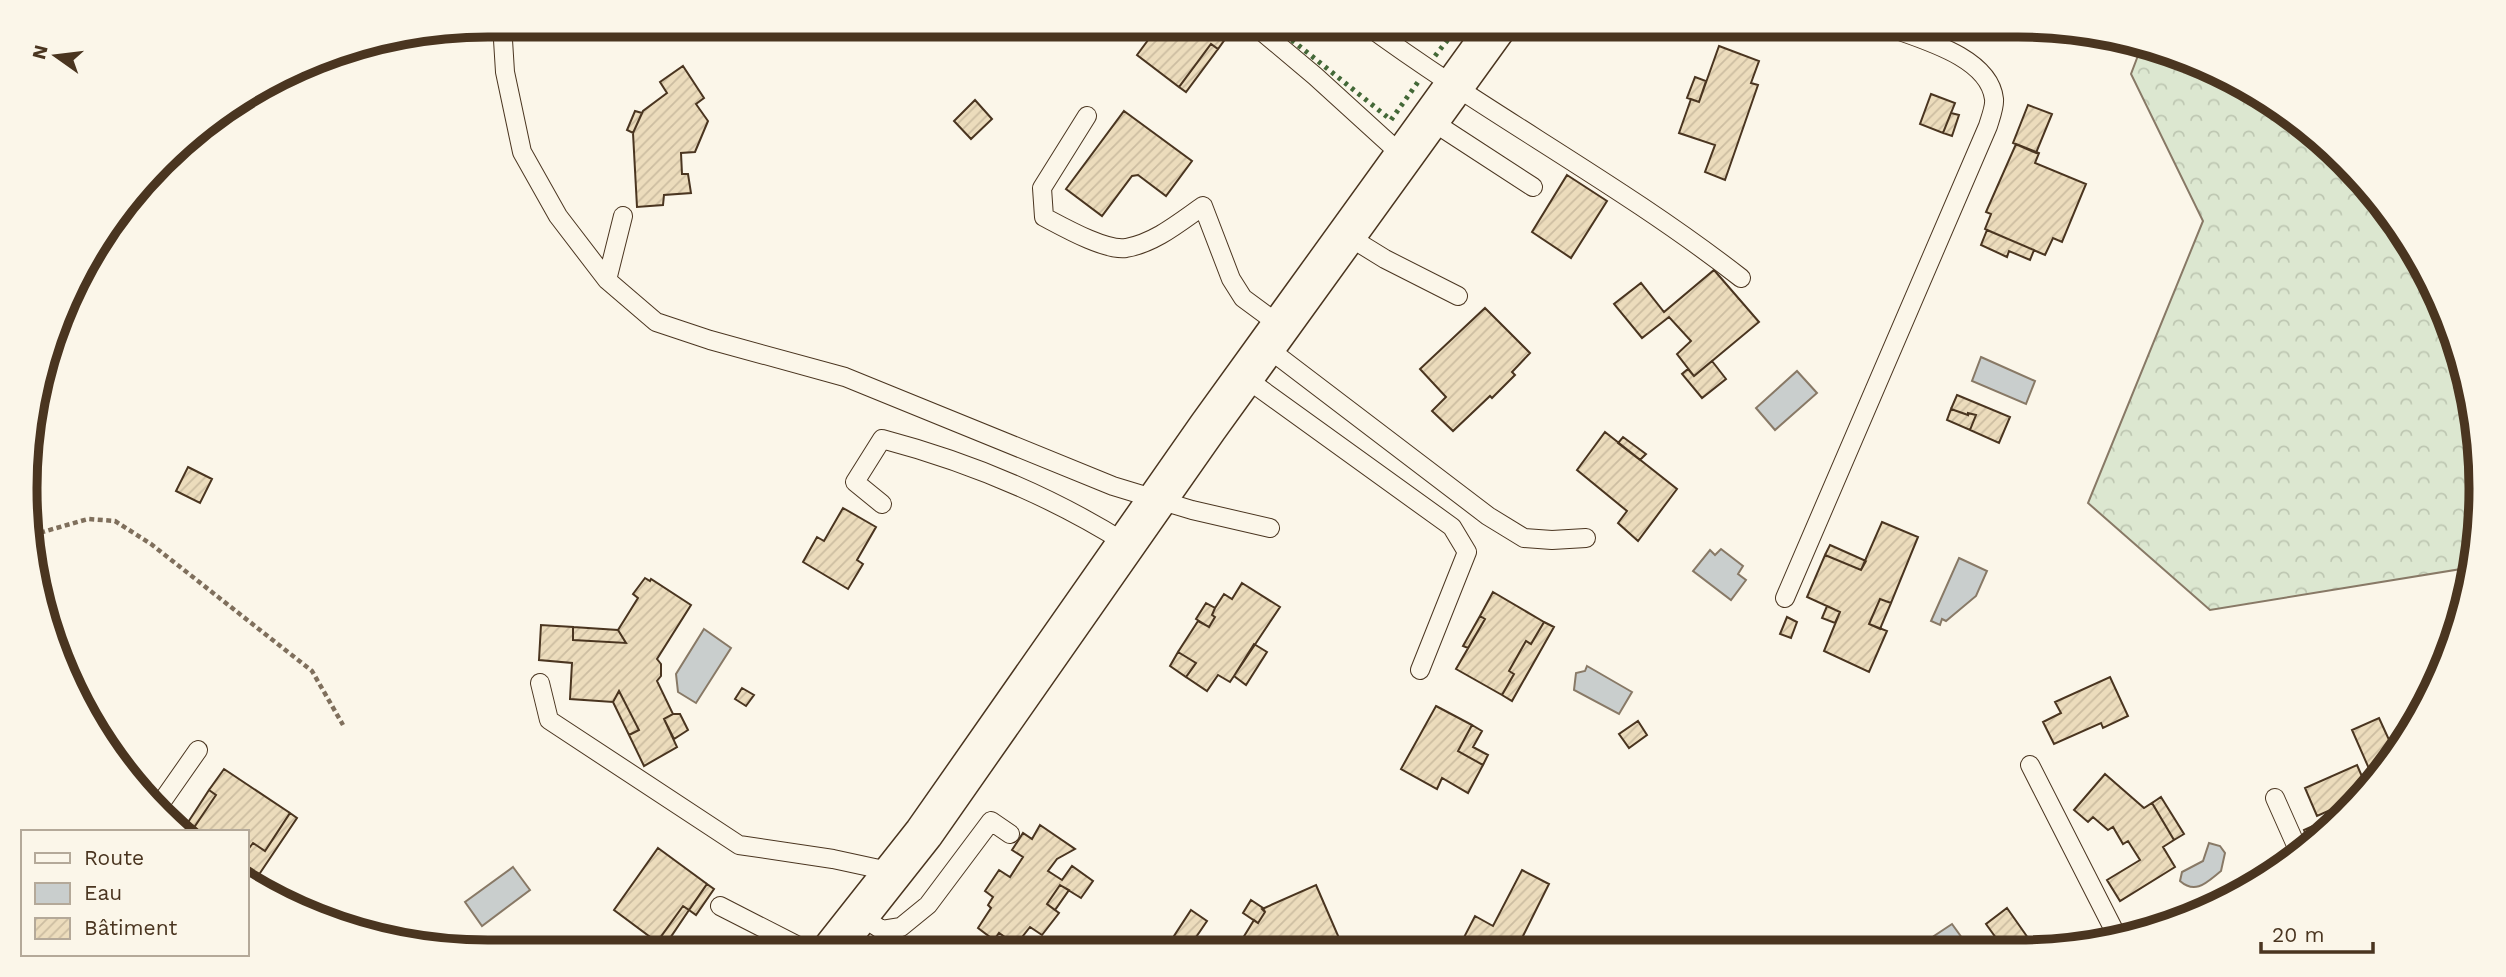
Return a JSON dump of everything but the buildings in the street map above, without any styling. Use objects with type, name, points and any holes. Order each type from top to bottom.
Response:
[{"type":"street","points":[[839,940],[924,833],[1158,499],[1489,37]]},
{"type":"lane","points":[[503,37],[505,72],[522,152],[558,216],[607,280],[656,322],[710,340],[845,377],[1082,474],[1192,510],[1270,528]]},
{"type":"lane","points":[[1268,37],[1404,157]]},
{"type":"lane","points":[[1383,37],[1423,67],[1455,85],[1692,240],[1741,278]]},
{"type":"lane","points":[[1784,598],[1988,126],[1994,100],[1983,73],[1959,54],[1914,37]]},
{"type":"lane","points":[[1087,116],[1042,188],[1044,217],[1086,239],[1124,249],[1161,235],[1203,206],[1231,279],[1264,350],[1452,527],[1467,552],[1420,670]]},
{"type":"lane","points":[[1430,120],[1534,187]]},
{"type":"lane","points":[[607,280],[623,216]]},
{"type":"lane","points":[[1346,235],[1385,259],[1458,296]]},
{"type":"lane","points":[[1264,350],[1488,516],[1524,538],[1586,538]]},
{"type":"lane","points":[[882,504],[855,482],[883,439],[930,452],[1001,478],[1079,514],[1127,544]]},
{"type":"lane","points":[[540,683],[549,720],[739,845],[833,859],[893,872]]},
{"type":"lane","points":[[162,801],[198,750]]},
{"type":"lane","points":[[2030,765],[2113,930]]},
{"type":"lane","points":[[2275,798],[2296,845]]},
{"type":"lane","points":[[859,915],[881,930],[901,927],[928,905],[991,821],[1010,834]]},
{"type":"lane","points":[[720,906],[787,940]]},
{"type":"path","points":[[40,533],[88,519],[115,521],[151,544],[312,671],[343,725]]},
{"type":"green space","points":[[2139,53],[2190,71],[2243,97],[2293,130],[2337,169],[2376,213],[2393,238],[2423,289],[2435,316],[2461,400],[2469,489],[2462,569],[2210,610],[2088,503],[2203,221],[2131,74]]},
{"type":"water","points":[[1981,357],[2035,381],[2026,404],[1972,381]]},
{"type":"water","points":[[1797,371],[1817,393],[1775,430],[1756,408]]},
{"type":"water","points":[[1721,549],[1743,566],[1738,574],[1746,580],[1731,600],[1693,571],[1710,550],[1715,555]]},
{"type":"water","points":[[1959,558],[1987,571],[1976,596],[1946,621],[1942,619],[1940,625],[1931,621]]},
{"type":"water","points":[[704,629],[731,648],[696,703],[678,692],[676,674]]},
{"type":"water","points":[[1587,666],[1632,692],[1619,714],[1574,690],[1576,673],[1585,671]]},
{"type":"water","points":[[2209,843],[2220,846],[2225,853],[2221,871],[2196,887],[2186,885],[2180,881],[2182,872],[2203,861]]},
{"type":"water","points":[[513,867],[530,890],[482,926],[465,902]]},
{"type":"water","points":[[1952,924],[1964,940],[1937,940],[1934,936]]},
{"type":"hedge","points":[[1288,37],[1391,120],[1418,82]]},
{"type":"hedge","points":[[1435,56],[1450,37]]}]
